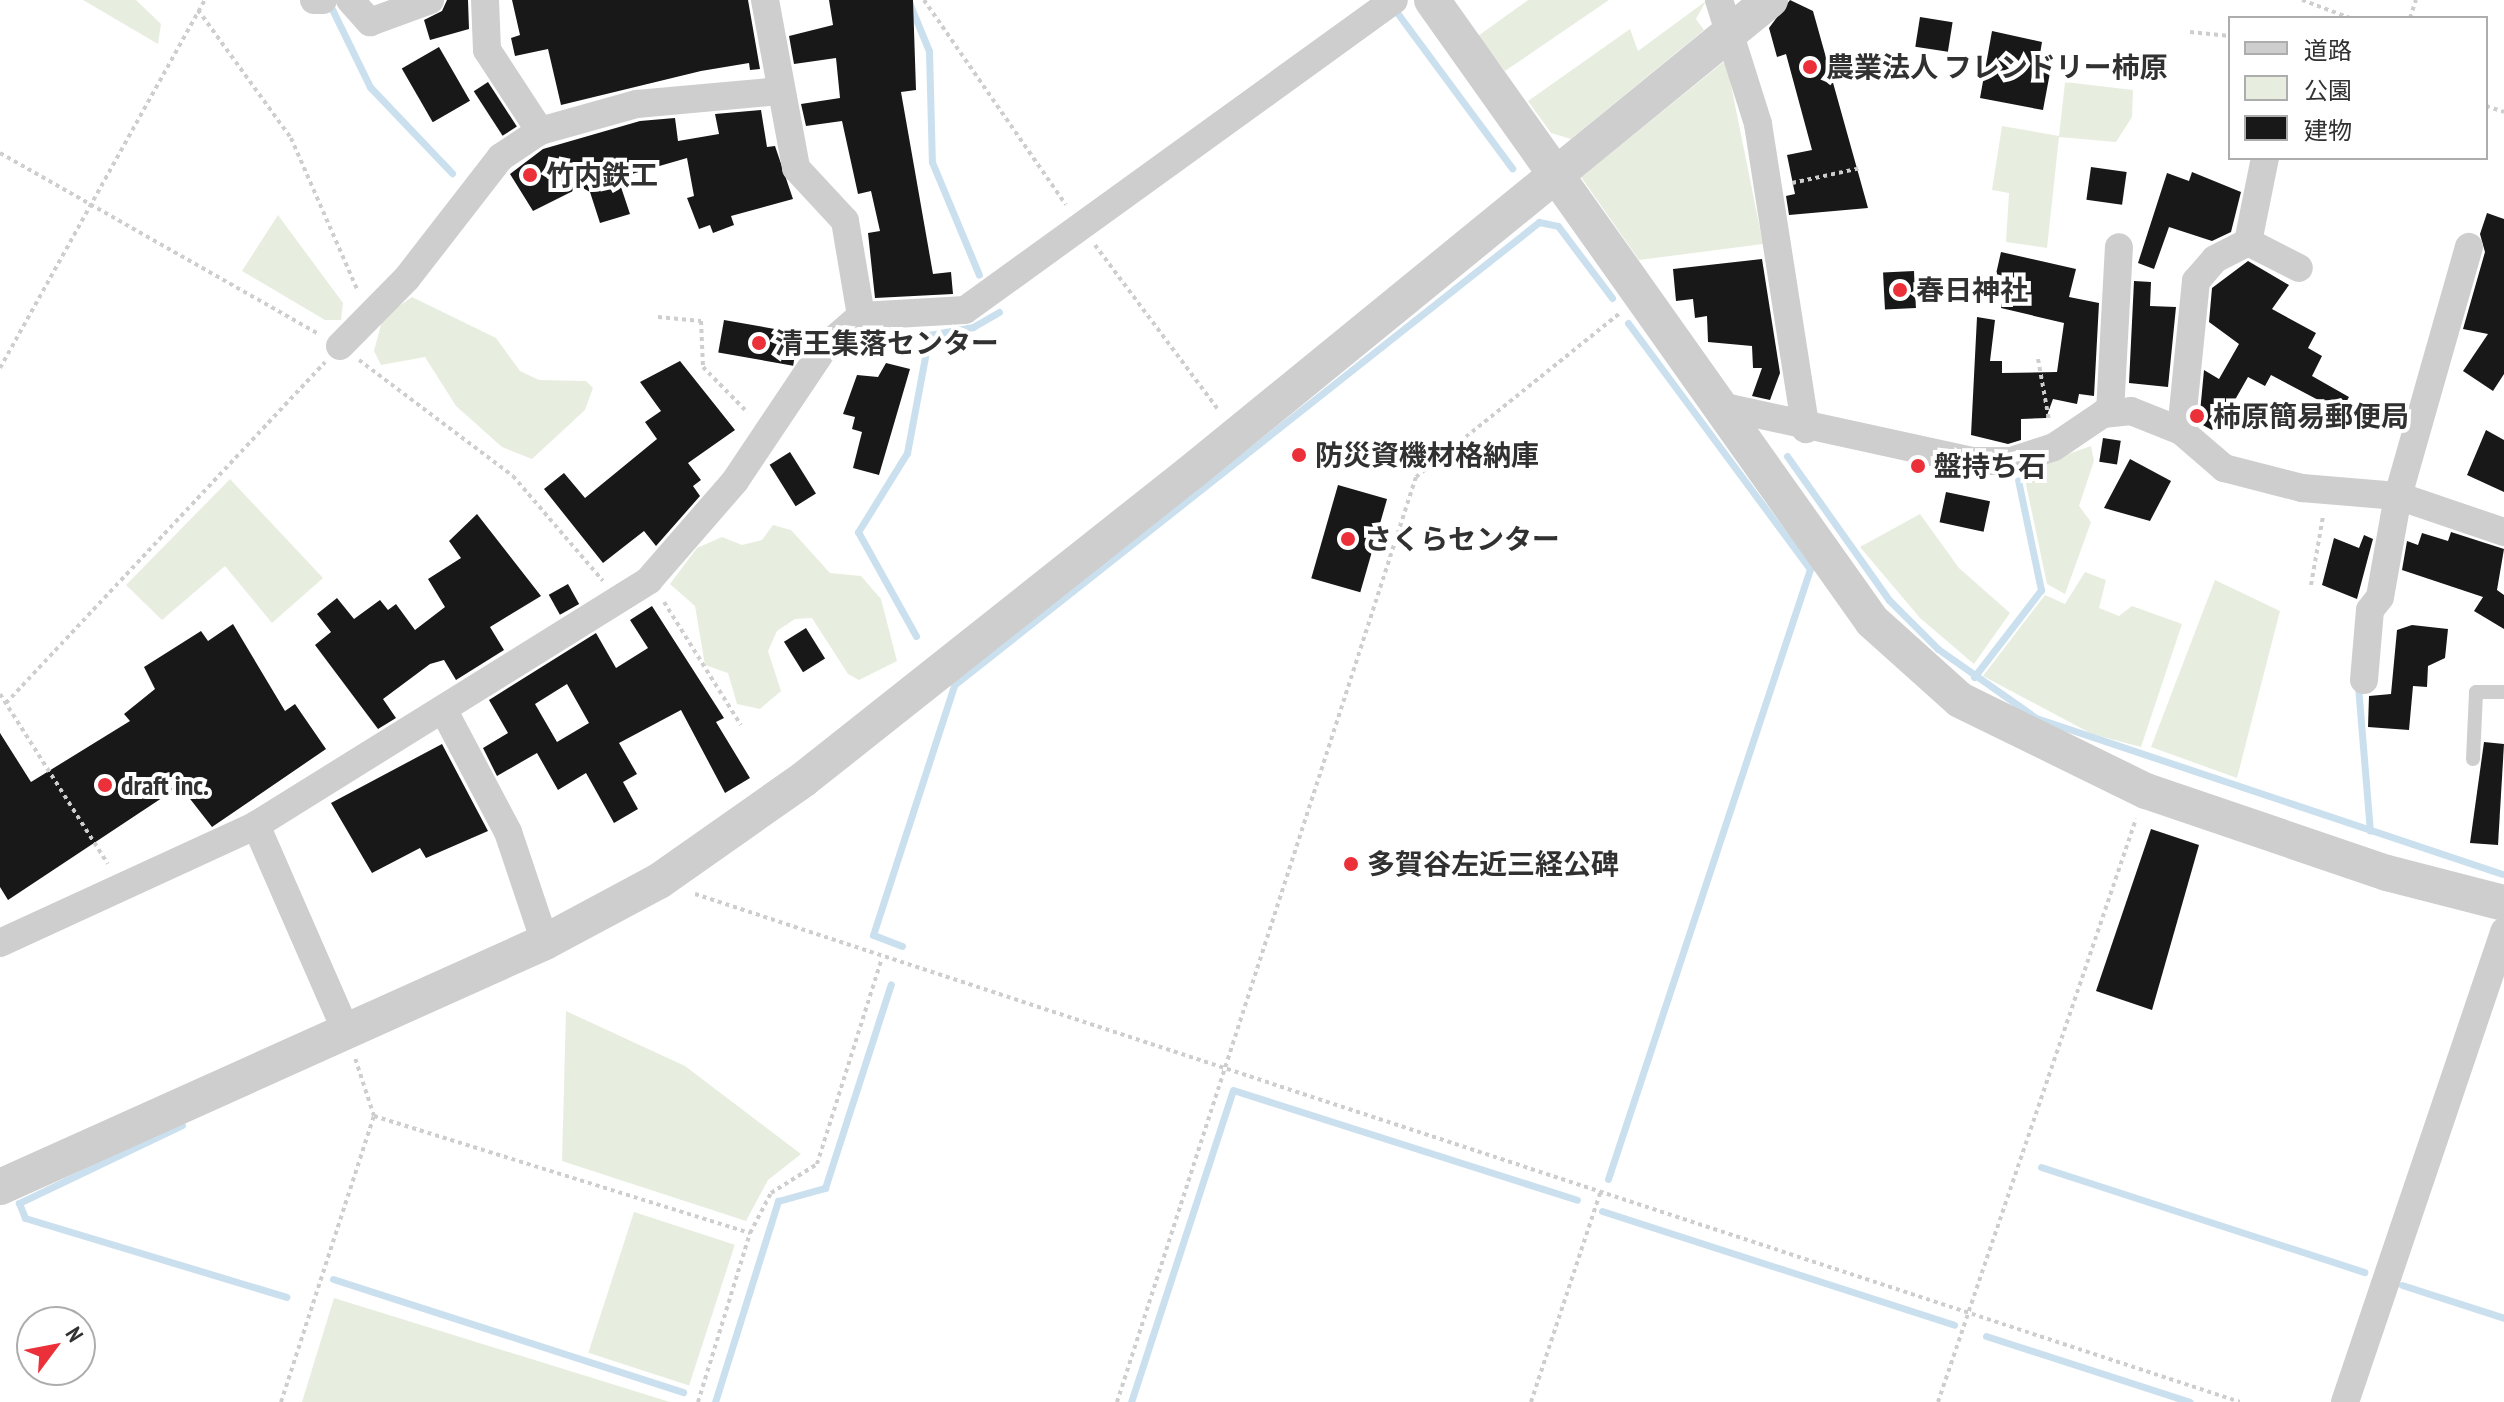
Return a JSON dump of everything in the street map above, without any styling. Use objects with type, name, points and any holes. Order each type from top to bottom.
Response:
[{"type":"street","points":[[314,0],[323,0]]},
{"type":"street","points":[[350,0],[370,22],[430,0]]},
{"type":"street","points":[[485,0],[487,50],[540,131]]},
{"type":"street","points":[[765,0],[796,168],[845,221],[854,245],[861,316]]},
{"type":"street","points":[[0,943],[256,825],[444,711],[649,580],[770,434],[824,348],[861,316],[965,310],[1394,0]]},
{"type":"street","points":[[1432,0],[1556,180],[1720,406],[1801,526],[1894,641],[1960,700],[2146,791],[2387,873],[2504,903]]},
{"type":"street","points":[[1719,0],[1735,34],[1770,188],[1806,429]]},
{"type":"street","points":[[0,1187],[545,942],[659,881],[804,779],[1556,180],[1735,34],[1770,0]]},
{"type":"street","points":[[340,346],[475,198],[501,157],[540,131],[637,104],[781,91]]},
{"type":"street","points":[[2248,242],[2265,160]]},
{"type":"street","points":[[2248,242],[2299,268]]},
{"type":"street","points":[[2181,431],[2196,281],[2215,259],[2248,242]]},
{"type":"street","points":[[2110,412],[2119,247]]},
{"type":"street","points":[[2364,680],[2370,610],[2380,597],[2398,496],[2469,247]]},
{"type":"street","points":[[1720,406],[1806,429],[1972,461],[2011,461],[2054,447],[2110,412],[2131,411],[2181,431],[2224,468],[2327,490],[2398,496],[2504,532]]},
{"type":"street","points":[[444,711],[508,832],[545,942]]},
{"type":"street","points":[[256,825],[347,1033]]},
{"type":"street","points":[[2345,1402],[2504,931]]},
{"type":"lane","points":[[2473,759],[2476,692],[2504,692]]},
{"type":"path","points":[[0,368],[205,0]]},
{"type":"path","points":[[924,0],[1080,225],[1236,434]]},
{"type":"path","points":[[2302,0],[2345,16]]},
{"type":"path","points":[[198,10],[291,138],[366,320]]},
{"type":"path","points":[[2190,32],[2228,36]]},
{"type":"path","points":[[0,153],[340,346],[513,476],[619,600]]},
{"type":"path","points":[[1770,188],[1861,168]]},
{"type":"path","points":[[1117,1402],[1227,1071],[1416,477],[1639,297]]},
{"type":"path","points":[[658,317],[701,321],[703,367],[770,434]]},
{"type":"path","points":[[6,703],[340,346]]},
{"type":"path","points":[[2038,359],[2054,447]]},
{"type":"path","points":[[2311,585],[2327,490]]},
{"type":"path","points":[[649,580],[741,725]]},
{"type":"path","points":[[0,694],[122,885]]},
{"type":"path","points":[[1938,1402],[2146,791]]},
{"type":"path","points":[[659,881],[882,958],[1968,1310],[2240,1402]]},
{"type":"path","points":[[698,1402],[750,1233],[771,1193],[817,1164],[882,958]]},
{"type":"path","points":[[281,1402],[374,1116],[347,1033]]},
{"type":"path","points":[[374,1116],[750,1233]]},
{"type":"path","points":[[1531,1402],[1600,1193]]},
{"type":"green space","points":[[83,0],[136,0],[161,24],[158,44]]},
{"type":"green space","points":[[1528,0],[1609,0],[1505,71],[1478,36]]},
{"type":"green space","points":[[1706,1],[1696,19],[1704,30],[1571,139],[1551,133],[1528,101],[1630,29],[1638,51]]},
{"type":"green space","points":[[1726,60],[1763,244],[1639,260],[1581,177]]},
{"type":"green space","points":[[2065,82],[2133,90],[2132,117],[2116,142],[2059,137],[2047,248],[2006,242],[2009,193],[1992,190],[2002,126],[2059,136]]},
{"type":"green space","points":[[278,215],[343,303],[341,320],[325,320],[242,271]]},
{"type":"green space","points":[[412,297],[496,338],[520,371],[539,380],[586,381],[593,388],[585,410],[532,459],[502,447],[456,406],[425,357],[381,365],[374,351],[383,317]]},
{"type":"green space","points":[[2091,446],[2094,461],[2079,506],[2091,522],[2065,594],[2047,584],[2023,470]]},
{"type":"green space","points":[[230,479],[323,578],[272,623],[225,566],[162,620],[126,585]]},
{"type":"green space","points":[[1920,514],[1959,568],[2010,613],[1974,664],[1920,618],[1860,547]]},
{"type":"green space","points":[[773,525],[791,530],[830,573],[861,576],[881,599],[897,661],[859,680],[848,674],[812,618],[795,619],[777,631],[768,651],[781,691],[760,709],[737,704],[728,673],[705,665],[695,606],[670,584],[697,548],[722,537],[742,545],[762,540]]},
{"type":"green space","points":[[2085,572],[2106,580],[2099,608],[2119,616],[2132,606],[2182,624],[2141,747],[2092,734],[1983,676],[2045,595],[2065,604]]},
{"type":"green space","points":[[2215,580],[2280,611],[2237,778],[2151,747]]},
{"type":"green space","points":[[566,1011],[685,1066],[801,1154],[768,1180],[746,1221],[562,1161]]},
{"type":"green space","points":[[634,1212],[735,1245],[689,1386],[588,1353]]},
{"type":"green space","points":[[334,1298],[670,1402],[302,1402]]},
{"type":"building","points":[[447,0],[468,0],[469,29],[430,40],[424,20],[442,11]]},
{"type":"building","points":[[512,0],[748,0],[760,69],[750,70],[749,63],[701,71],[561,105],[548,49],[515,56],[511,38],[520,35]]},
{"type":"building","points":[[829,0],[913,0],[916,90],[901,92],[933,274],[951,272],[953,294],[875,298],[868,233],[880,231],[871,191],[858,194],[842,121],[806,126],[801,104],[840,98],[836,58],[794,64],[789,36],[833,25]]},
{"type":"building","points":[[1790,0],[1813,11],[1868,208],[1789,215],[1786,196],[1795,194],[1787,155],[1812,150],[1786,54],[1777,57],[1769,28]]},
{"type":"building","points":[[1920,17],[1953,22],[1948,52],[1915,47]]},
{"type":"building","points":[[1992,31],[2042,42],[2039,60],[2052,62],[2043,110],[1980,98]]},
{"type":"building","points":[[439,47],[470,101],[433,122],[402,68]]},
{"type":"building","points":[[488,82],[517,126],[503,136],[474,91]]},
{"type":"building","points":[[761,110],[767,147],[775,146],[793,199],[731,216],[734,225],[713,233],[710,225],[699,229],[687,198],[694,196],[687,158],[618,178],[630,214],[600,223],[590,192],[581,187],[533,211],[510,174],[543,149],[640,121],[675,118],[678,141],[719,134],[715,114]]},
{"type":"building","points":[[2091,167],[2127,172],[2122,205],[2086,200]]},
{"type":"building","points":[[2192,172],[2241,192],[2231,232],[2212,241],[2169,227],[2154,269],[2138,263],[2167,173],[2189,181]]},
{"type":"building","points":[[2487,213],[2504,219],[2504,374],[2493,391],[2463,371],[2488,334],[2463,329],[2485,252],[2480,234]]},
{"type":"building","points":[[2001,252],[2076,269],[2069,297],[2099,303],[2094,396],[2079,394],[2077,404],[2053,399],[2046,418],[2021,419],[2021,440],[2008,444],[1971,435],[1977,317],[1995,320],[1990,361],[2002,361],[2002,373],[2057,372],[2064,323],[2001,308],[2007,277],[1996,274]]},
{"type":"building","points":[[1762,259],[1780,373],[1770,400],[1752,396],[1762,368],[1753,368],[1752,346],[1708,342],[1707,316],[1695,318],[1693,299],[1676,301],[1673,269]]},
{"type":"building","points":[[2248,261],[2289,285],[2272,309],[2316,333],[2308,348],[2322,356],[2312,376],[2349,397],[2341,412],[2271,375],[2265,386],[2248,377],[2223,421],[2212,430],[2199,423],[2204,370],[2219,379],[2239,344],[2209,322],[2212,288]]},
{"type":"building","name":"春日神社","points":[[1914,271],[1916,308],[1885,310],[1883,273]]},
{"type":"building","points":[[2134,281],[2151,282],[2150,306],[2176,307],[2168,387],[2129,383]]},
{"type":"building","name":"清王集落センター","points":[[724,320],[799,333],[793,366],[718,352]]},
{"type":"building","points":[[680,361],[735,430],[688,463],[701,480],[693,486],[700,496],[656,546],[644,531],[603,563],[544,489],[564,473],[585,498],[657,439],[645,422],[661,411],[640,382]]},
{"type":"building","points":[[886,363],[910,369],[879,475],[853,468],[862,432],[852,429],[855,417],[843,414],[857,375],[878,377]]},
{"type":"building","points":[[2486,430],[2504,440],[2504,492],[2467,475]]},
{"type":"building","points":[[2103,438],[2121,441],[2117,465],[2099,462]]},
{"type":"building","points":[[790,452],[816,494],[796,506],[770,465]]},
{"type":"building","points":[[2130,459],[2171,481],[2150,521],[2104,508]]},
{"type":"building","name":"さくらセンター","points":[[1338,485],[1387,499],[1360,592],[1311,578]]},
{"type":"building","points":[[1946,492],[1990,501],[1984,532],[1940,522]]},
{"type":"building","points":[[477,514],[541,596],[490,627],[504,650],[456,680],[444,660],[430,664],[383,699],[396,718],[378,729],[315,645],[331,632],[317,614],[337,598],[354,619],[380,600],[388,610],[396,604],[415,630],[445,607],[428,579],[461,558],[449,541]]},
{"type":"building","points":[[2451,532],[2504,549],[2497,590],[2504,595],[2504,629],[2474,611],[2483,597],[2402,570],[2407,541],[2418,545],[2422,533],[2448,541]]},
{"type":"building","points":[[2364,535],[2373,539],[2357,599],[2322,585],[2334,538],[2359,548]]},
{"type":"building","points":[[568,584],[579,604],[560,615],[549,595]]},
{"type":"building","points":[[652,606],[724,718],[716,722],[750,778],[725,793],[681,710],[619,743],[637,774],[623,782],[638,809],[614,823],[586,773],[558,790],[537,753],[497,776],[483,748],[508,733],[489,700],[596,633],[616,668],[648,648],[630,620]],"holes":[[[567,684],[589,723],[557,742],[535,704]]]},
{"type":"building","points":[[233,624],[285,711],[295,704],[326,749],[212,827],[180,786],[8,900],[0,887],[0,733],[31,782],[130,721],[124,714],[155,689],[144,667],[201,631],[208,641]]},
{"type":"building","points":[[2412,625],[2448,629],[2445,658],[2428,666],[2427,687],[2413,686],[2409,730],[2368,727],[2369,696],[2391,694],[2397,630]]},
{"type":"building","points":[[806,628],[825,659],[803,672],[784,642]]},
{"type":"building","points":[[2484,742],[2504,744],[2498,845],[2470,843]]},
{"type":"building","points":[[442,744],[488,831],[426,858],[420,848],[372,873],[331,803]]},
{"type":"building","points":[[2151,829],[2199,845],[2152,1010],[2096,991]]},
{"type":"waterway","points":[[908,0],[929,51],[932,162],[979,275]]},
{"type":"waterway","points":[[330,5],[370,87],[452,173]]},
{"type":"waterway","points":[[1398,14],[1512,168]]},
{"type":"waterway","points":[[902,946],[873,935],[954,685],[1539,222],[1558,226],[1612,298]]},
{"type":"waterway","points":[[916,636],[858,532],[907,453],[929,335],[973,327],[999,312]]},
{"type":"waterway","points":[[1608,1179],[1810,569],[1628,323]]},
{"type":"waterway","points":[[1787,456],[1889,600],[1938,649],[2036,718],[2502,874]]},
{"type":"waterway","points":[[1974,677],[2041,590],[2018,480]]},
{"type":"waterway","points":[[2358,686],[2370,831]]},
{"type":"waterway","points":[[715,1402],[778,1201],[825,1188],[891,984]]},
{"type":"waterway","points":[[1131,1402],[1233,1090],[1577,1200]]},
{"type":"waterway","points":[[182,1125],[19,1203],[25,1218],[286,1297]]},
{"type":"waterway","points":[[2041,1167],[2364,1272]]},
{"type":"waterway","points":[[1602,1211],[1954,1325]]},
{"type":"waterway","points":[[333,1279],[683,1392]]},
{"type":"waterway","points":[[2402,1285],[2504,1318]]},
{"type":"waterway","points":[[1986,1336],[2190,1402]]},
{"type":"place","name":"農業法人 フレンドリー柿原","points":[[1810,67]]},
{"type":"place","name":"竹内鉄工","points":[[530,175]]},
{"type":"place","name":"春日神社","points":[[1900,290]]},
{"type":"place","name":"清王集落センター","points":[[759,343]]},
{"type":"place","name":"柿原簡易郵便局","points":[[2197,416]]},
{"type":"place","name":"防災資機材格納庫","points":[[1299,455]]},
{"type":"place","name":"盤持ち石","points":[[1918,466]]},
{"type":"place","name":"さくらセンター","points":[[1348,539]]},
{"type":"place","name":"draft inc.","points":[[105,785]]},
{"type":"place","name":"多賀谷左近三経公碑","points":[[1351,864]]}]
